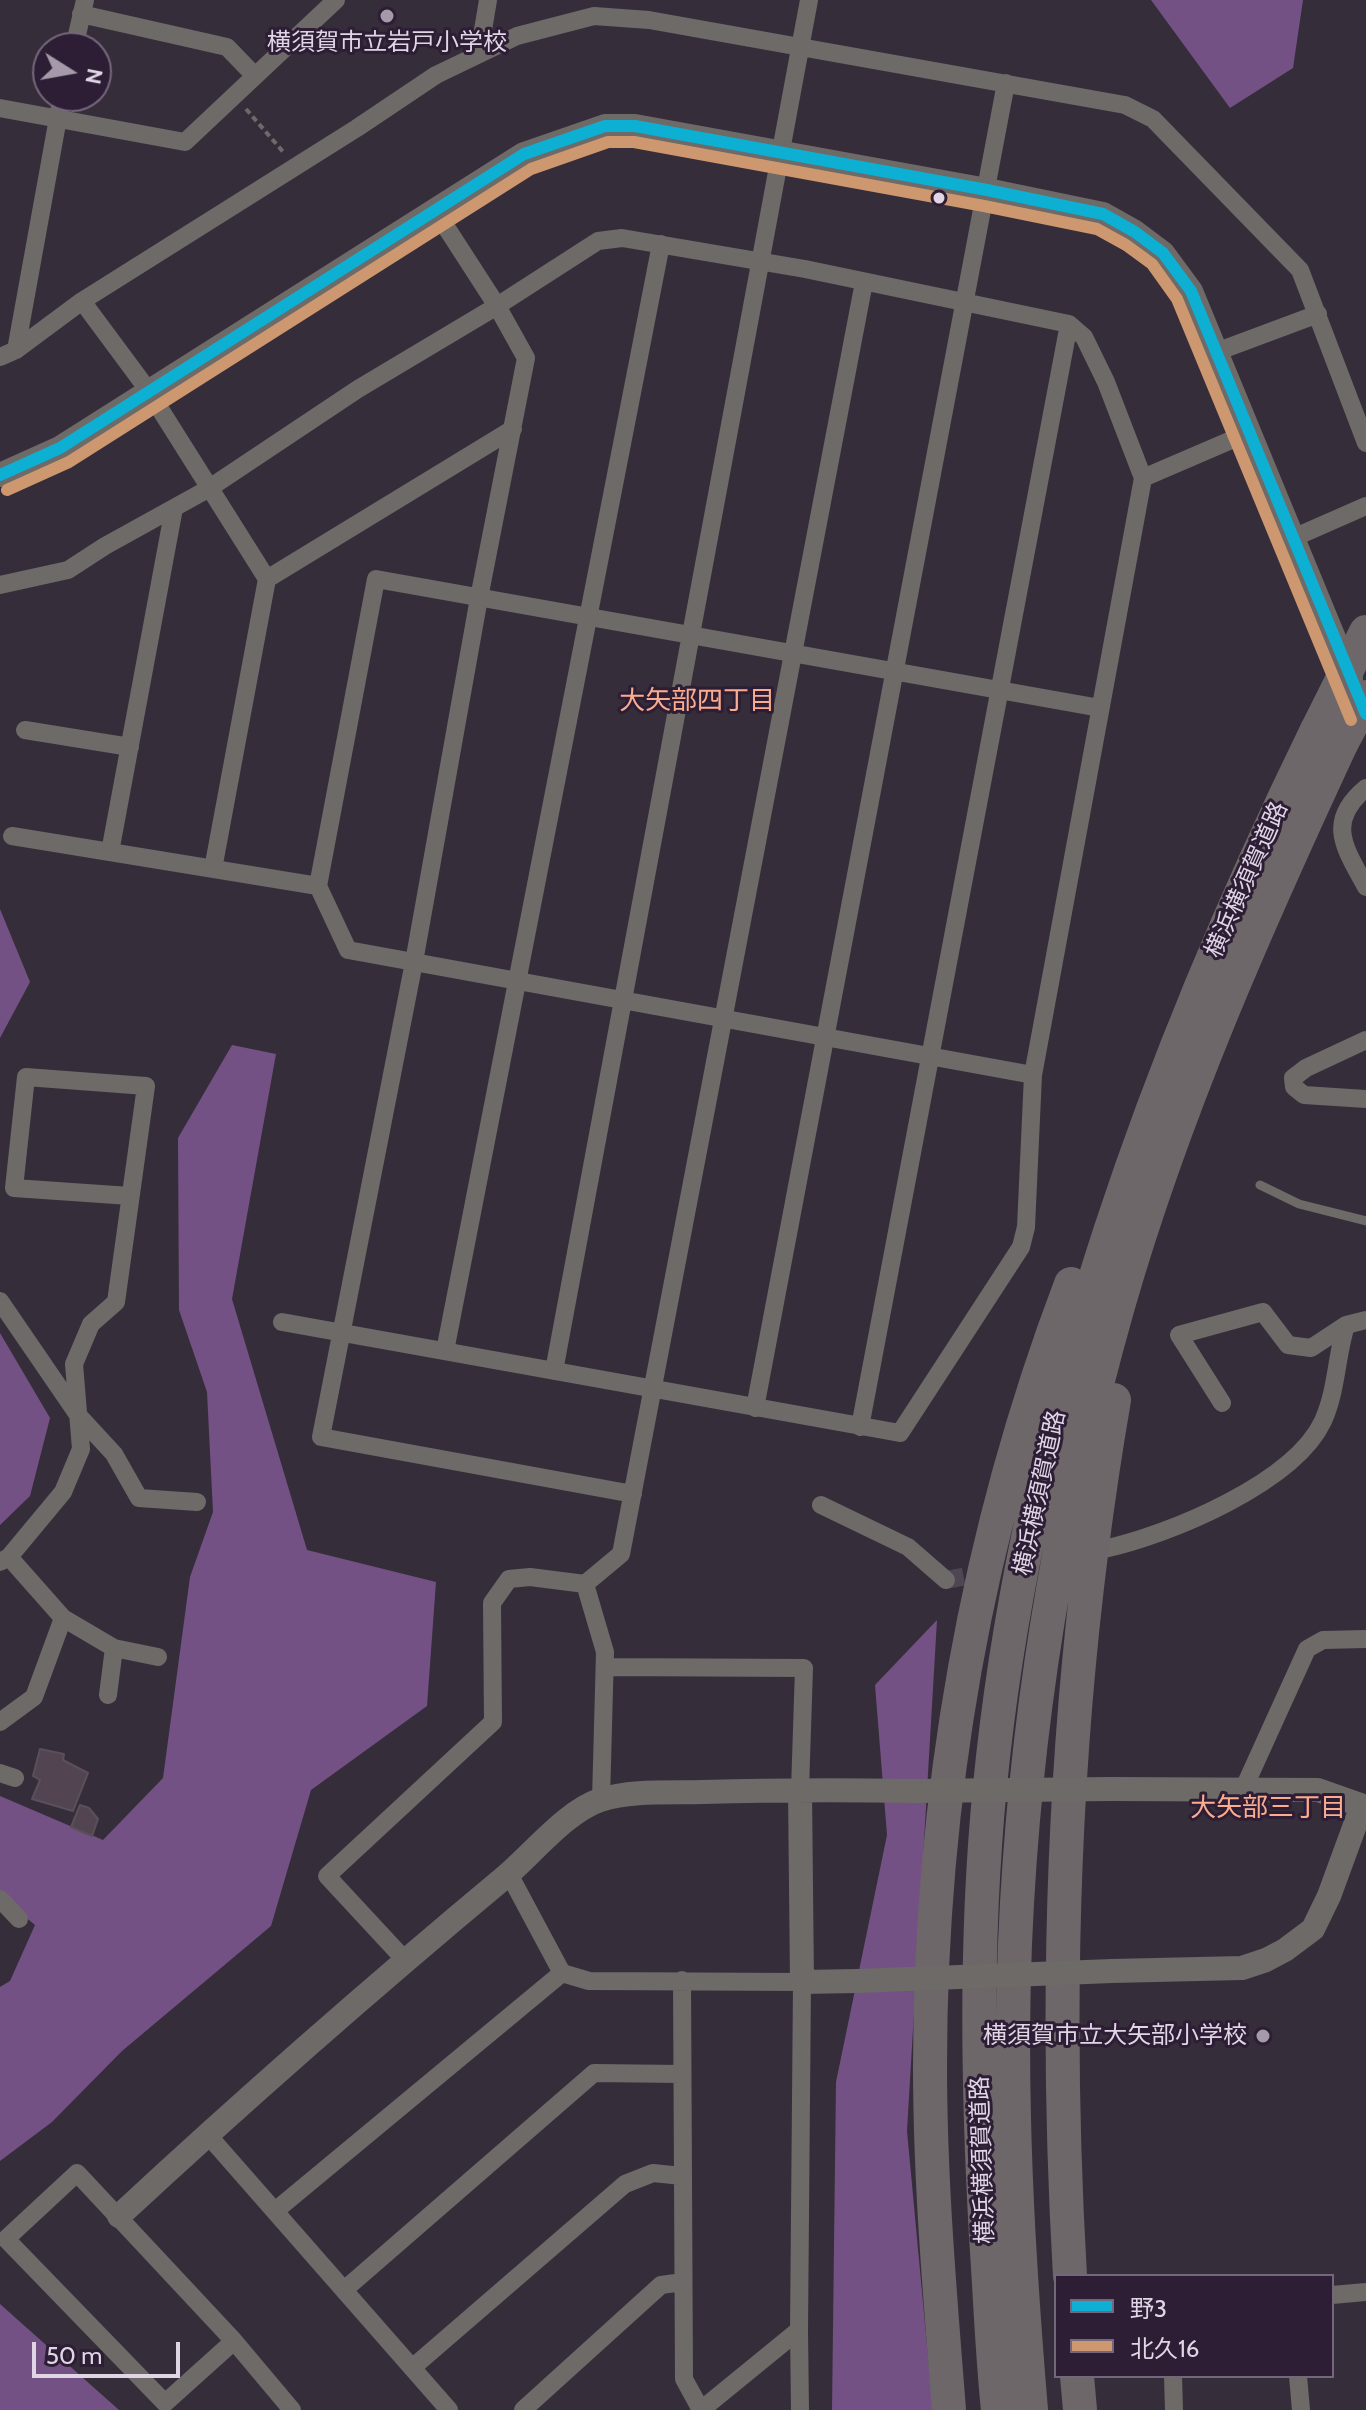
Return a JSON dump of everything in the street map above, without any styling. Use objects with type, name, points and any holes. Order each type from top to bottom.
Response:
[{"type":"highway","name":"横浜横須賀道路","points":[[1031,2410],[1019,2272],[1014,2071],[1015,1947],[1027,1776],[1049,1613],[1085,1434],[1119,1304],[1171,1142],[1329,737],[1366,632]]},
{"type":"highway","name":"横浜横須賀道路","points":[[998,2410],[980,2109],[982,1875],[993,1755],[1010,1637],[1037,1494],[1063,1390],[1111,1224],[1194,999],[1265,836],[1329,737],[1366,697]]},
{"type":"highway","points":[[949,2410],[933,2197],[931,1999],[943,1813],[968,1642],[1010,1470],[1068,1290],[1177,999],[1203,943],[1265,836]]},
{"type":"highway","points":[[1070,2274],[1064,2114],[1064,1916],[1079,1657],[1093,1537],[1120,1367],[1171,1142]]},
{"type":"highway","points":[[1077,2378],[1080,2410]]},
{"type":"street","points":[[0,108],[185,142],[336,0]]},
{"type":"street","points":[[479,54],[488,0]]},
{"type":"street","points":[[554,1371],[809,0]]},
{"type":"street","points":[[78,32],[83,7],[227,47],[255,76]]},
{"type":"street","points":[[8,354],[82,301],[436,75],[517,36],[595,8],[800,48],[1125,105],[1153,119],[1300,270],[1366,443]]},
{"type":"street","points":[[755,1408],[1006,83]]},
{"type":"street","points":[[8,354],[58,112]]},
{"type":"street","points":[[0,475],[60,448],[524,154],[605,126],[635,126],[779,151],[1103,214],[1163,253],[1191,291],[1366,714]]},
{"type":"street","points":[[435,210],[497,306],[526,358],[479,598],[414,962],[321,1437],[633,1494]]},
{"type":"street","points":[[0,585],[68,570],[208,489],[358,389],[598,241],[622,238],[760,261],[1069,324],[1084,337],[1090,348],[1143,478],[1033,1075],[1026,1227],[1021,1247],[900,1433],[282,1322]]},
{"type":"street","points":[[445,1351],[661,244]]},
{"type":"street","points":[[404,1959],[327,1876],[493,1722],[492,1603],[509,1579],[530,1577],[585,1584],[621,1554],[864,282]]},
{"type":"street","points":[[82,301],[148,390],[267,579],[213,869]]},
{"type":"street","points":[[1216,352],[1318,314]]},
{"type":"street","points":[[860,1427],[1069,324]]},
{"type":"street","points":[[267,579],[513,429]]},
{"type":"street","points":[[1143,478],[1250,432]]},
{"type":"street","points":[[1293,538],[1366,506]]},
{"type":"street","points":[[110,852],[174,508]]},
{"type":"street","points":[[1033,1075],[348,950],[318,886],[376,579],[1100,708]]},
{"type":"street","points":[[25,730],[130,747]]},
{"type":"street","points":[[1366,788],[1351,800],[1340,826],[1344,849],[1366,887]]},
{"type":"street","points":[[12,836],[318,886]]},
{"type":"street","points":[[1366,1040],[1306,1068],[1293,1078],[1294,1087],[1304,1095],[1366,1099]]},
{"type":"street","points":[[130,1196],[14,1188],[26,1077],[146,1086],[116,1302],[91,1324],[74,1364],[81,1449],[63,1492],[4,1559],[63,1618],[114,1648],[158,1657]]},
{"type":"street","points":[[0,1301],[78,1415],[114,1454],[139,1498],[197,1502]]},
{"type":"street","points":[[1222,1403],[1179,1335],[1263,1312],[1288,1345],[1311,1348],[1346,1325],[1366,1320]]},
{"type":"street","points":[[1104,1549],[1133,1543],[1212,1512],[1285,1468],[1321,1424],[1335,1386],[1339,1347],[1346,1325]]},
{"type":"street","points":[[821,1505],[908,1547],[946,1580]]},
{"type":"street","points":[[585,1584],[605,1652],[601,1800]]},
{"type":"street","points":[[0,1722],[34,1697],[63,1618]]},
{"type":"street","points":[[1243,1790],[1307,1649],[1323,1640],[1366,1639]]},
{"type":"street","points":[[108,1695],[114,1648]]},
{"type":"street","points":[[605,1667],[804,1668],[800,1790],[800,2410]]},
{"type":"street","points":[[119,2216],[404,1959],[509,1874],[582,1808],[601,1800],[638,1794],[800,1790],[1318,1790],[1364,1806],[1313,1929],[1285,1950],[1242,1968],[857,1981],[589,1981],[562,1973],[509,1874]]},
{"type":"street","points":[[0,1899],[19,1919]]},
{"type":"street","points":[[275,2211],[562,1973]]},
{"type":"street","points":[[682,1980],[684,2379],[701,2410],[799,2330]]},
{"type":"street","points":[[344,2290],[594,2073],[681,2074]]},
{"type":"street","points":[[207,2134],[449,2410]]},
{"type":"street","points":[[234,2341],[165,2403],[6,2239],[77,2173],[234,2341],[292,2410]]},
{"type":"street","points":[[412,2368],[625,2184],[653,2173],[682,2176]]},
{"type":"street","points":[[523,2410],[661,2285],[683,2282]]},
{"type":"street","points":[[1334,2295],[1366,2292]]},
{"type":"street","points":[[1173,2378],[1174,2410]]},
{"type":"street","points":[[1298,2378],[1301,2410]]},
{"type":"lane","points":[[1260,1185],[1299,1204],[1366,1221]]},
{"type":"path","points":[[237,99],[296,167]]},
{"type":"shaded area","points":[[1151,0],[1303,0],[1293,68],[1230,108]]},
{"type":"shaded area","points":[[0,909],[30,982],[0,1038]]},
{"type":"shaded area","points":[[232,1045],[276,1054],[232,1299],[307,1550],[436,1582],[427,1706],[311,1790],[271,1926],[122,2051],[52,2122],[0,2161],[0,1987],[10,1981],[35,1925],[0,1896],[0,1796],[103,1840],[163,1778],[190,1577],[213,1512],[207,1392],[179,1310],[178,1138]]},
{"type":"shaded area","points":[[0,1333],[50,1418],[30,1496],[0,1525]]},
{"type":"shaded area","points":[[937,1620],[907,2131],[933,2410],[832,2410],[836,2082],[887,1835],[875,1685]]},
{"type":"shaded area","points":[[0,2304],[119,2410],[0,2410]]},
{"type":"building","points":[[40,1749],[64,1754],[63,1760],[88,1773],[73,1811],[32,1799],[40,1780],[33,1776]]},
{"type":"building","points":[[80,1805],[89,1808],[98,1819],[92,1836],[71,1827]]},
{"type":"tunnel","points":[[946,1580],[988,1572]]},
{"type":"transit line","name":"野3","points":[[0,475],[60,448],[524,154],[605,126],[635,126],[1103,214],[1163,253],[1191,291],[1366,714]]},
{"type":"transit line","name":"北久16","points":[[7,490],[69,462],[531,169],[608,142],[634,142],[1097,229],[1152,264],[1177,299],[1351,720]]},
{"type":"place","name":"横須賀市立岩戸小学校","points":[[387,16]]},
{"type":"place","name":"横須賀市立大矢部小学校","points":[[1263,2036]]},
{"type":"district","name":"大矢部四丁目","points":[[697,701]]},
{"type":"district","name":"大矢部三丁目","points":[[1268,1808]]}]
